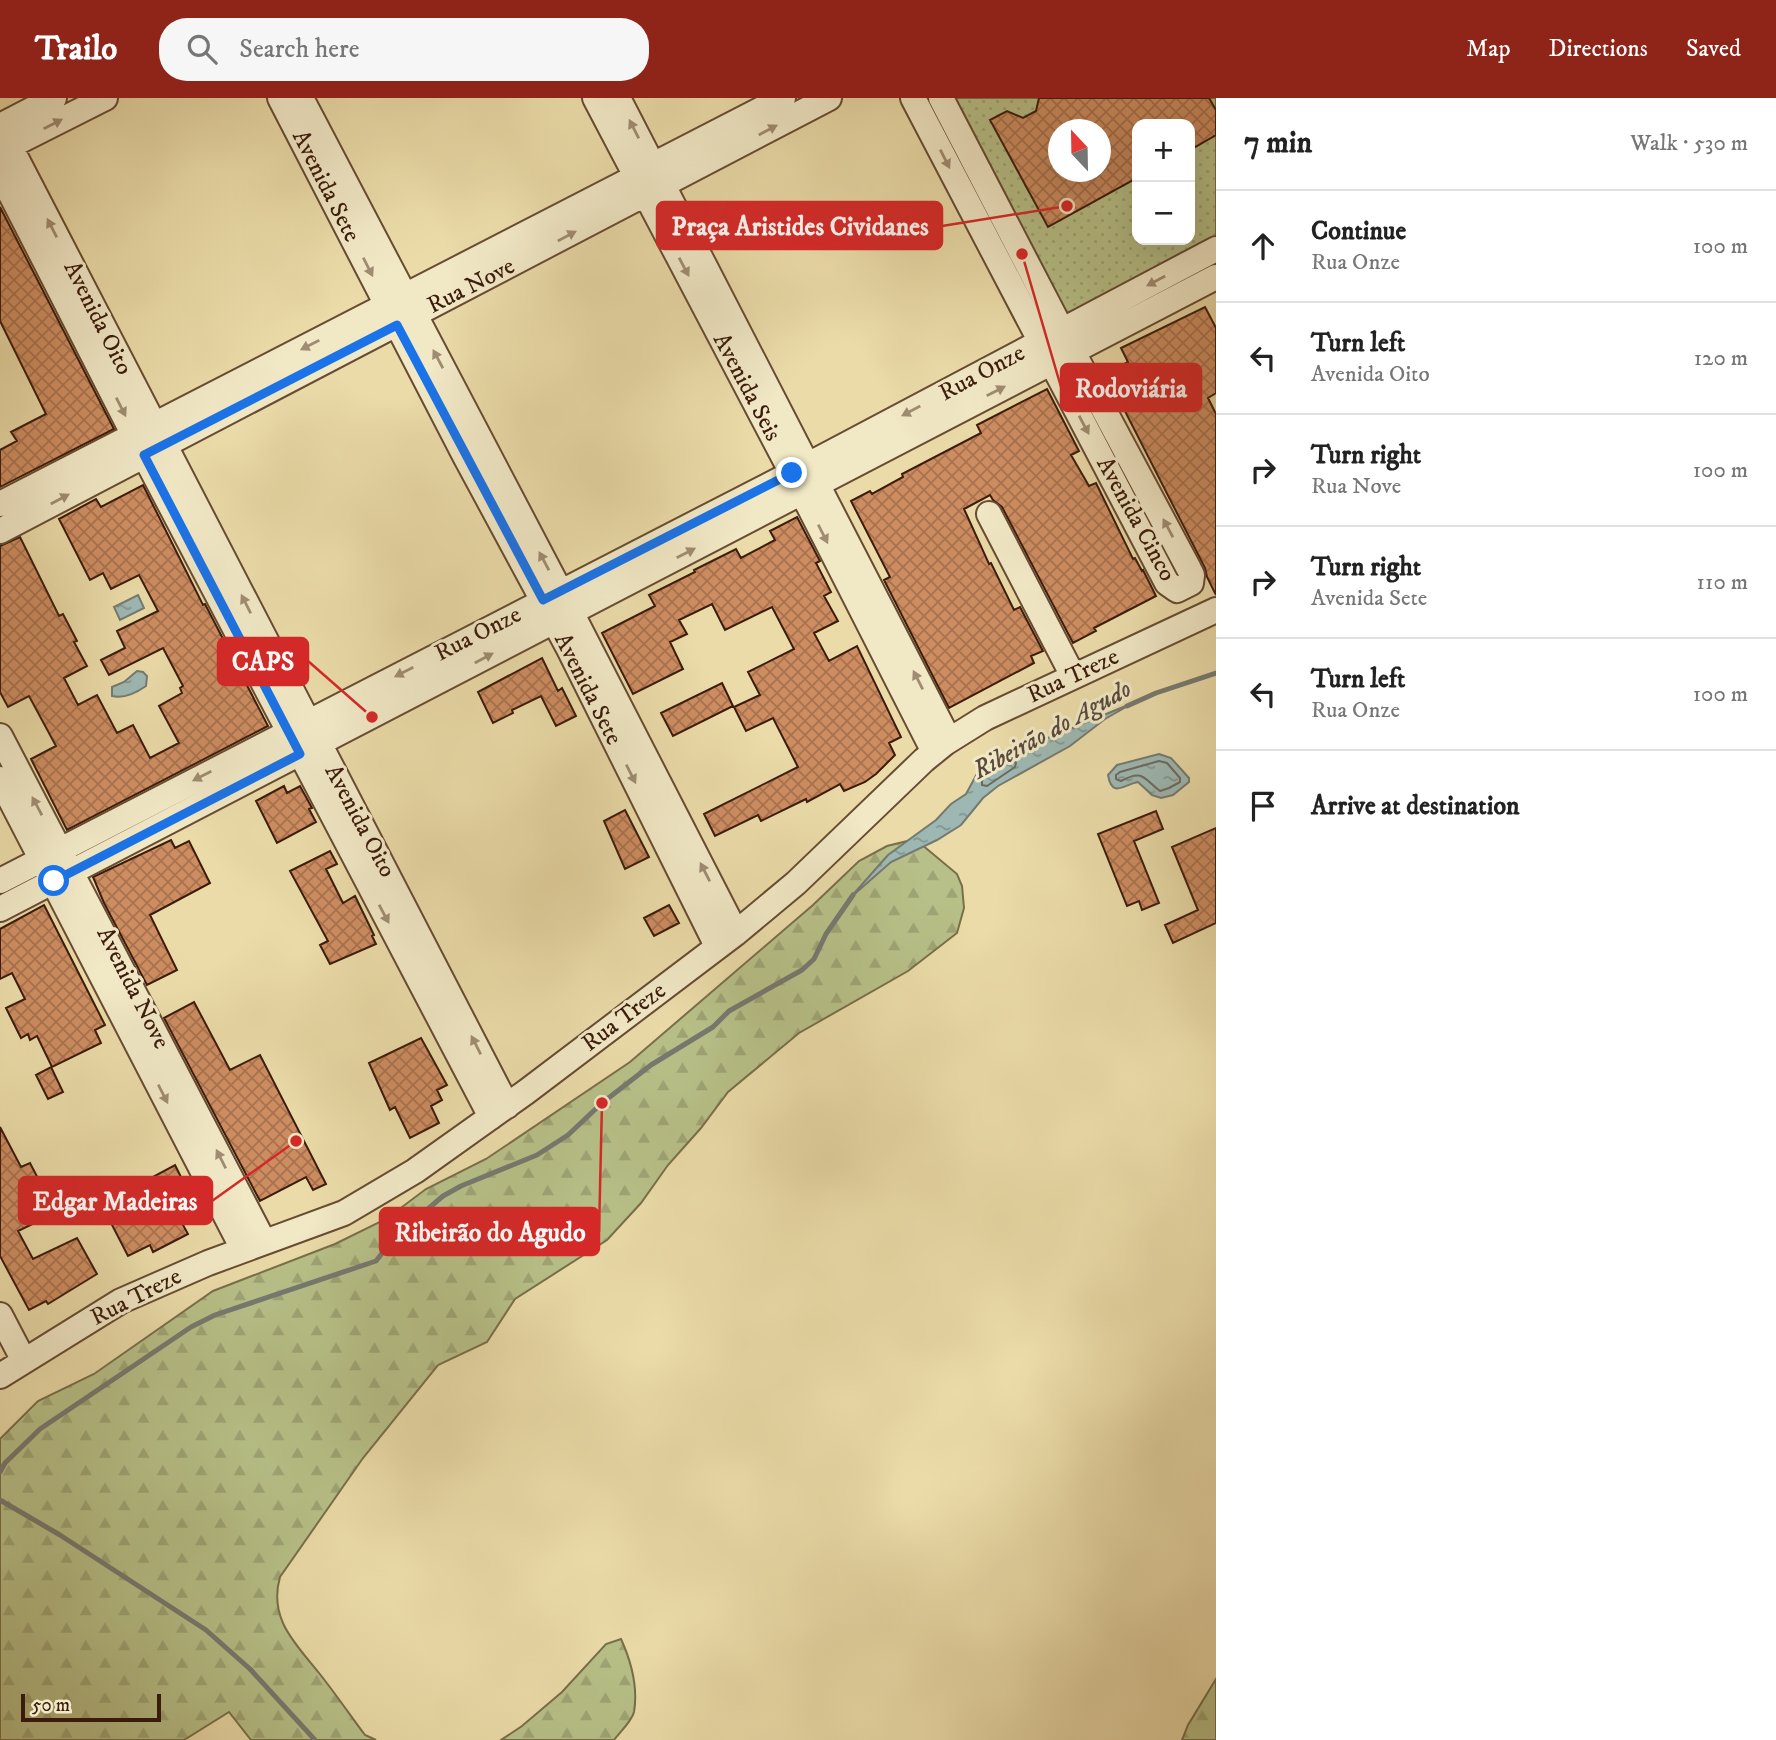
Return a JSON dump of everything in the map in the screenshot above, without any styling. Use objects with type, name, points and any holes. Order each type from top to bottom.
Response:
[{"type":"street","points":[[3,137],[54,98]]},
{"type":"street","points":[[3,137],[105,98]]},
{"type":"street","name":"Avenida Sete","points":[[280,98],[401,310],[557,607],[726,939]]},
{"type":"street","name":"Avenida Sete","points":[[301,98],[401,310]]},
{"type":"street","name":"Avenida Seis","points":[[595,98],[650,181],[941,746]]},
{"type":"street","name":"Avenida Seis","points":[[618,98],[650,181]]},
{"type":"street","name":"Rua Nove","points":[[650,181],[783,98]]},
{"type":"street","name":"Rua Nove","points":[[0,504],[149,440],[650,181],[829,98]]},
{"type":"street","name":"Avenida Cinco","points":[[913,98],[1056,347],[1189,569],[1192,575],[1191,583],[1185,587],[1177,590],[1167,583],[1056,347],[941,98]]},
{"type":"street","name":"Avenida Oito","points":[[3,137],[149,440],[499,1112]]},
{"type":"street","name":"Avenida Oito","points":[[0,173],[149,440]]},
{"type":"street","name":"Rua Onze","points":[[0,881],[298,727],[557,607],[805,479],[1056,347],[1216,249]]},
{"type":"street","name":"Rua Onze","points":[[1056,347],[1216,277]]},
{"type":"street","name":"Rua Nove","points":[[0,531],[149,440]]},
{"type":"street","points":[[989,514],[1073,676]]},
{"type":"street","name":"Rua Onze","points":[[0,909],[310,749],[557,607]]},
{"type":"street","name":"Rua Treze","points":[[8,1367],[121,1301],[160,1282],[344,1213],[415,1171],[499,1112],[796,883],[941,746],[985,718],[1216,610]]},
{"type":"street","name":"Avenida Nove","points":[[0,736],[51,854],[253,1245]]},
{"type":"street","name":"Avenida Nove","points":[[0,779],[51,854]]},
{"type":"street","points":[[0,1315],[8,1367]]},
{"type":"green space","points":[[941,98],[1216,98],[1216,249],[1062,331]]},
{"type":"green space","points":[[915,839],[957,874],[962,886],[964,908],[957,933],[908,971],[799,1033],[728,1092],[668,1165],[641,1203],[607,1240],[515,1299],[487,1342],[438,1365],[363,1458],[280,1577],[278,1606],[286,1630],[365,1735],[376,1740],[251,1740],[229,1712],[184,1740],[0,1740],[0,1439],[38,1401],[94,1374],[213,1291],[335,1244],[386,1219],[426,1189],[486,1159],[630,1062],[813,905],[859,861],[887,846]]},
{"type":"green space","points":[[621,1639],[633,1675],[635,1703],[631,1719],[614,1740],[501,1740],[562,1692],[606,1644]]},
{"type":"green space","points":[[1216,1679],[1216,1740],[1182,1740],[1188,1725]]},
{"type":"water","points":[[138,595],[144,608],[120,620],[114,607]]},
{"type":"water","points":[[137,671],[147,676],[146,686],[130,695],[112,696],[112,687],[124,682]]},
{"type":"water","points":[[1133,703],[1105,719],[1070,746],[998,786],[983,798],[961,825],[891,862],[850,898],[888,855],[966,794],[978,772],[992,761]]},
{"type":"water","points":[[1159,754],[1171,758],[1189,778],[1189,782],[1173,795],[1161,798],[1152,795],[1138,782],[1116,788],[1110,782],[1108,775],[1117,765]]},
{"type":"building","points":[[1039,98],[1209,98],[1216,110],[1216,135],[1195,147],[1195,119],[1132,119],[1132,181],[1048,227],[990,120],[1007,111],[1023,118],[1036,111]]},
{"type":"building","points":[[0,207],[114,429],[0,487],[0,450],[17,441],[11,432],[46,414],[0,321]]},
{"type":"building","points":[[1205,307],[1216,328],[1216,393],[1208,398],[1216,414],[1216,595],[1205,568],[1106,374],[1128,362],[1121,348]]},
{"type":"building","points":[[1047,389],[1079,451],[1071,455],[1089,486],[1096,483],[1133,559],[1135,558],[1143,570],[1156,596],[1094,628],[1096,631],[1073,643],[1002,507],[990,495],[964,509],[1014,610],[1020,607],[1043,651],[1031,656],[1034,663],[949,708],[884,580],[890,577],[851,501],[870,491],[872,494],[903,477],[902,474],[981,433],[977,425]]},
{"type":"building","points":[[143,485],[268,726],[67,830],[31,759],[56,746],[29,696],[8,707],[0,692],[0,546],[20,537],[59,616],[63,614],[77,641],[74,642],[87,666],[64,678],[78,705],[97,695],[117,733],[133,725],[150,758],[179,743],[159,706],[182,693],[180,688],[183,686],[163,648],[109,675],[101,660],[125,648],[117,631],[158,611],[139,575],[111,589],[103,573],[90,580],[59,519],[96,499],[101,507]]},
{"type":"building","points":[[797,517],[820,561],[816,563],[831,592],[824,596],[838,621],[814,633],[829,661],[857,646],[901,737],[889,743],[895,755],[865,782],[844,791],[840,784],[807,802],[806,799],[761,821],[758,815],[715,836],[704,814],[798,767],[773,718],[746,731],[734,707],[760,695],[748,672],[794,649],[772,607],[725,630],[712,604],[679,620],[687,634],[670,642],[683,669],[633,694],[602,633],[655,606],[649,595],[736,549],[741,558],[775,540],[770,531]]},
{"type":"building","points":[[542,658],[558,691],[562,688],[576,716],[556,726],[541,696],[493,723],[478,692]]},
{"type":"building","points":[[722,683],[733,706],[673,736],[661,713]]},
{"type":"building","points":[[284,786],[287,793],[300,786],[316,822],[277,843],[256,801]]},
{"type":"building","points":[[625,810],[649,857],[625,869],[604,821]]},
{"type":"building","points":[[1156,811],[1163,829],[1134,841],[1159,903],[1142,910],[1139,901],[1127,906],[1098,834]]},
{"type":"building","points":[[1216,828],[1216,923],[1173,943],[1165,925],[1198,910],[1172,847]]},
{"type":"building","points":[[171,840],[175,848],[189,841],[210,883],[150,915],[177,970],[147,985],[93,877]]},
{"type":"building","points":[[330,851],[337,864],[326,869],[343,903],[355,896],[376,944],[330,964],[320,945],[328,941],[290,871]]},
{"type":"building","points":[[44,905],[105,1025],[95,1030],[101,1043],[52,1067],[37,1036],[30,1040],[28,1034],[21,1038],[6,1008],[25,999],[12,973],[0,979],[0,929]]},
{"type":"building","points":[[669,905],[679,923],[654,936],[644,918]]},
{"type":"building","points":[[194,1002],[230,1070],[260,1055],[326,1184],[313,1190],[306,1177],[260,1201],[164,1018]]},
{"type":"building","points":[[421,1038],[447,1085],[437,1090],[442,1100],[431,1106],[439,1123],[410,1138],[395,1107],[390,1110],[369,1063]]},
{"type":"building","points":[[51,1067],[63,1092],[48,1099],[36,1075]]},
{"type":"building","points":[[0,1127],[21,1167],[30,1163],[43,1188],[49,1186],[58,1203],[44,1210],[47,1217],[18,1231],[33,1259],[77,1238],[97,1274],[48,1304],[46,1301],[29,1310],[0,1256]]},
{"type":"building","points":[[175,1165],[182,1179],[171,1185],[178,1199],[171,1203],[188,1234],[153,1252],[150,1245],[128,1256],[110,1221],[117,1218],[116,1214],[132,1206],[125,1192]]},
{"type":"waterway","name":"Ribeirão do Agudo","points":[[1127,706],[1156,693],[1216,673]]},
{"type":"waterway","name":"Ribeirão do Agudo","points":[[0,1472],[5,1463],[40,1429],[191,1327],[215,1315],[376,1261],[394,1238],[443,1196],[537,1155],[568,1135],[602,1103],[651,1065],[713,1027],[729,1011],[802,970],[814,959],[826,934],[853,895]]},
{"type":"waterway","points":[[0,1500],[60,1535],[206,1630],[250,1669],[315,1740]]},
{"type":"place","name":"Praça Aristides Cividanes","points":[[1067,206]]},
{"type":"place","name":"Rodoviária","points":[[1022,254]]},
{"type":"place","name":"CAPS","points":[[372,717]]},
{"type":"place","name":"Ribeirão do Agudo","points":[[602,1103]]},
{"type":"place","name":"Edgar Madeiras","points":[[296,1141]]},
{"type":"route","points":[[54,881],[300,754],[144,455],[397,325],[543,600],[792,473]]}]
